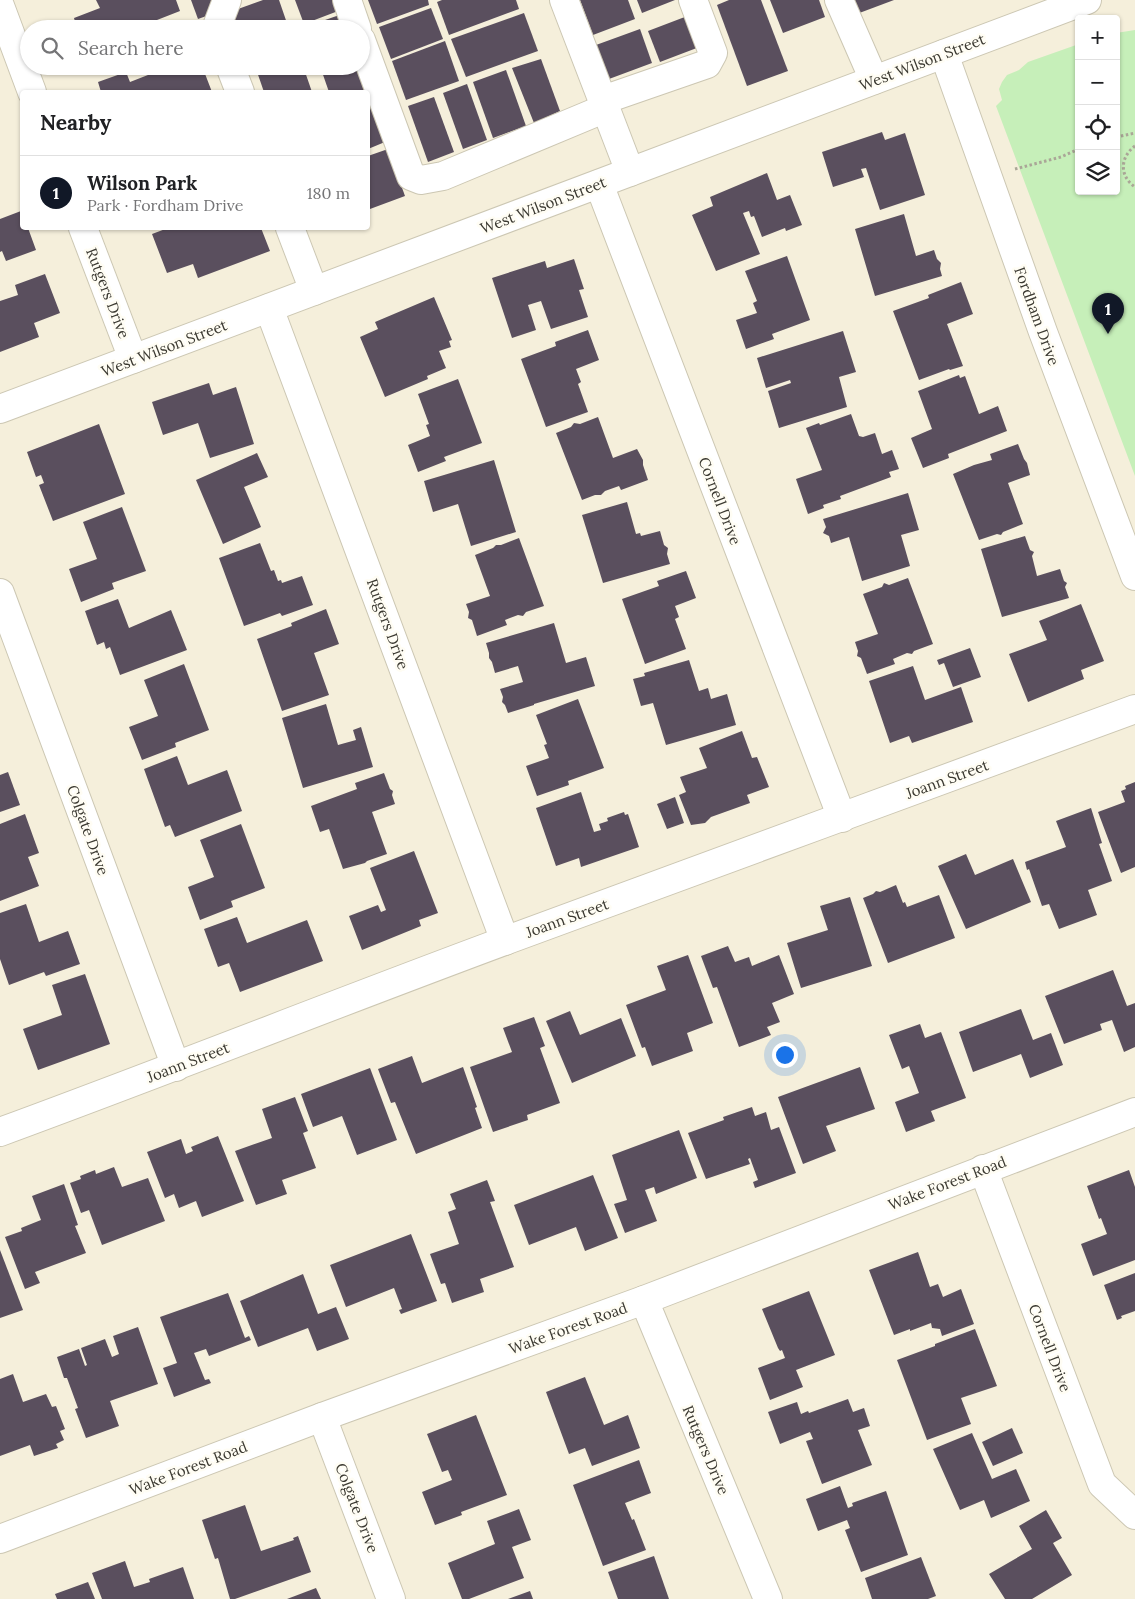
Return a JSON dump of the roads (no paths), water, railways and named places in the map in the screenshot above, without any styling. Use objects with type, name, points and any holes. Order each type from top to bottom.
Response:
[{"type":"street","points":[[219,20],[227,0]]},
{"type":"street","points":[[347,0],[354,20]]},
{"type":"street","points":[[564,0],[630,172]]},
{"type":"street","points":[[370,64],[411,176],[420,180],[443,176],[604,104],[708,64],[713,53],[693,0]]},
{"type":"street","points":[[840,0],[874,80]]},
{"type":"street","name":"West Wilson Street","points":[[0,410],[1087,0]]},
{"type":"street","points":[[0,6],[20,60]]},
{"type":"street","name":"Fordham Drive","points":[[944,54],[1043,332],[1135,576]]},
{"type":"street","points":[[26,75],[31,90]]},
{"type":"street","points":[[233,75],[239,90]]},
{"type":"street","name":"Cornell Drive","points":[[599,184],[842,818]]},
{"type":"street","name":"Rutgers Drive","points":[[84,230],[133,359]]},
{"type":"street","points":[[291,230],[314,291]]},
{"type":"street","name":"Rutgers Drive","points":[[270,308],[505,941]]},
{"type":"street","name":"Colgate Drive","points":[[0,593],[176,1067]]},
{"type":"street","name":"Joann Street","points":[[0,1132],[505,941],[1135,709]]},
{"type":"street","name":"Wake Forest Road","points":[[0,1539],[322,1417],[644,1300],[1135,1112]]},
{"type":"street","name":"Cornell Drive","points":[[983,1169],[1102,1484],[1135,1515]]},
{"type":"street","name":"Rutgers Drive","points":[[644,1300],[768,1599]]},
{"type":"street","name":"Colgate Drive","points":[[322,1417],[391,1599]]},
{"type":"place","name":"Wilson Park","points":[[1108,334]]}]
